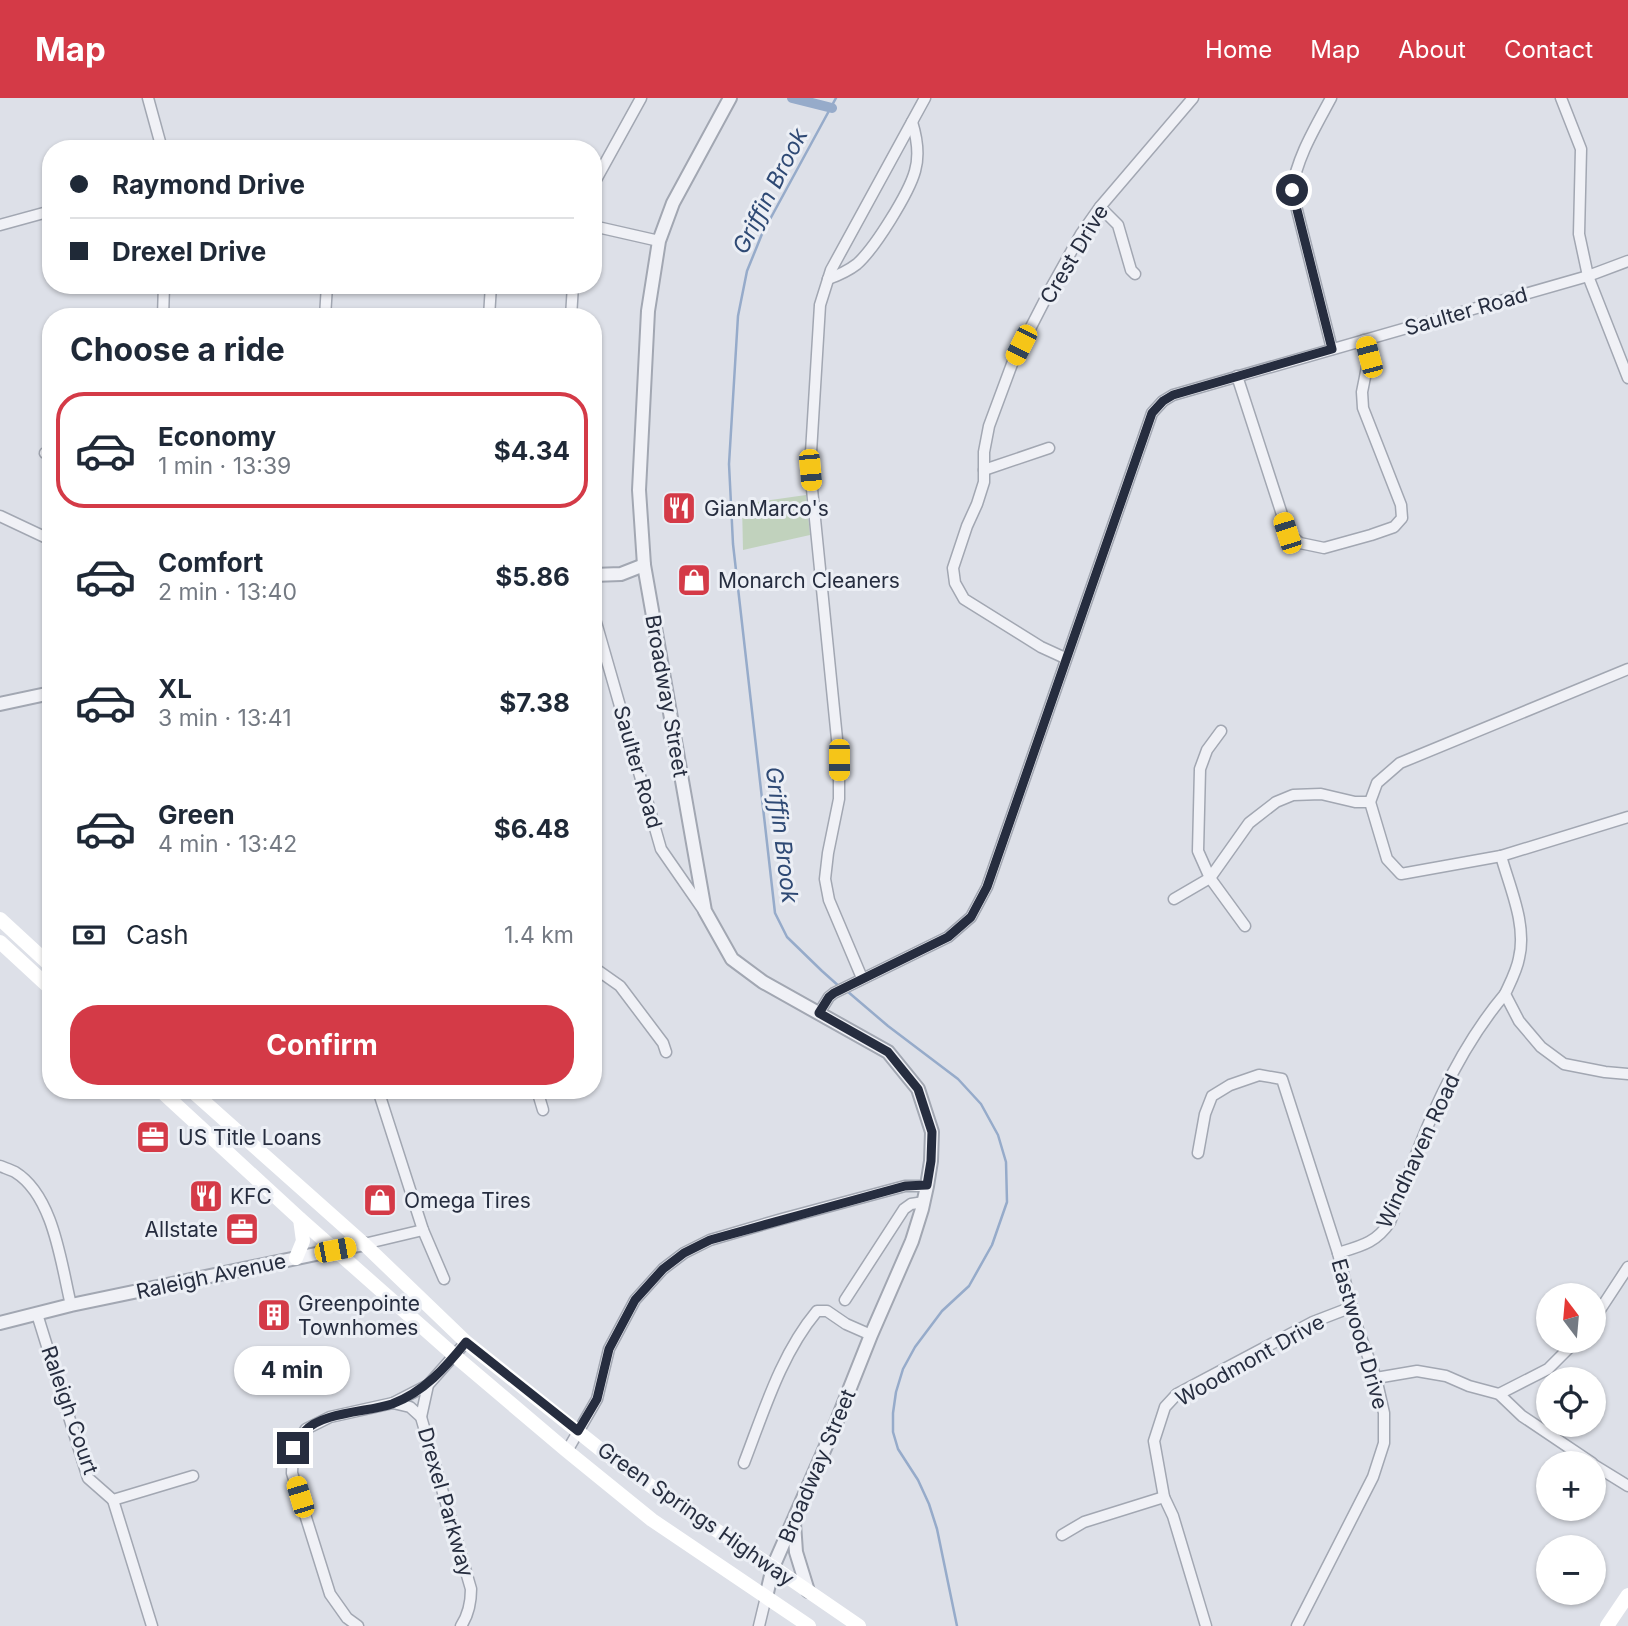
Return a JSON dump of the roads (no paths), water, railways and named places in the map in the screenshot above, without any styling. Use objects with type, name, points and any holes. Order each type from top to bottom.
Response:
[{"type":"main road","points":[[0,919],[42,957]]},
{"type":"main road","points":[[0,942],[42,981]]},
{"type":"main road","name":"Green Springs Highway","points":[[170,1099],[300,1219],[567,1451],[652,1520],[809,1626]]},
{"type":"main road","name":"Green Springs Highway","points":[[201,1099],[363,1244],[466,1342],[606,1454],[859,1626]]},
{"type":"main road","points":[[296,1258],[303,1241],[300,1219]]},
{"type":"main road","points":[[1606,1626],[1628,1595]]},
{"type":"street","points":[[148,98],[160,140]]},
{"type":"street","points":[[602,169],[641,98]]},
{"type":"street","name":"Broadway Street","points":[[730,98],[673,203],[659,241],[648,311],[639,490],[644,565],[705,911],[733,959],[764,982],[888,1052],[918,1089],[932,1132],[931,1161],[924,1202],[912,1241],[773,1567],[766,1597]]},
{"type":"street","points":[[857,981],[829,900],[825,879],[839,799],[839,760],[810,470],[820,305],[831,270],[925,98]]},
{"type":"street","name":"Crest Drive","points":[[1065,658],[1041,647],[964,599],[955,583],[953,568],[984,482],[984,452],[989,426],[1012,364],[1081,234],[1193,98]]},
{"type":"street","points":[[1331,98],[1305,147],[1295,171],[1292,190],[1332,349]]},
{"type":"street","points":[[1561,98],[1581,149],[1578,234],[1588,276],[1628,379]]},
{"type":"street","points":[[828,279],[843,274],[868,254],[910,185],[918,150],[912,122]]},
{"type":"street","points":[[1100,208],[1118,225],[1130,270],[1135,274]]},
{"type":"street","points":[[0,225],[42,213]]},
{"type":"street","points":[[602,228],[659,241]]},
{"type":"street","name":"Saulter Road","points":[[819,1013],[834,993],[948,937],[971,917],[987,887],[1152,413],[1163,401],[1173,395],[1588,276],[1628,261]]},
{"type":"street","points":[[1237,376],[1287,533],[1300,543],[1324,548],[1371,536],[1394,527],[1402,518],[1401,505],[1363,408],[1362,392],[1369,357],[1364,340]]},
{"type":"street","points":[[984,470],[1049,448]]},
{"type":"street","points":[[0,516],[42,536]]},
{"type":"street","points":[[602,575],[621,575],[644,565]]},
{"type":"street","name":"Saulter Road","points":[[602,643],[661,849],[705,911]]},
{"type":"street","points":[[1628,668],[1401,762],[1377,783],[1370,802],[1387,859],[1401,874],[1501,856],[1628,817]]},
{"type":"street","points":[[0,704],[42,695]]},
{"type":"street","points":[[1221,731],[1207,750],[1200,769],[1198,850],[1210,878],[1245,926]]},
{"type":"street","points":[[1174,899],[1210,878],[1249,823],[1276,802],[1293,795],[1321,794],[1355,802],[1370,802]]},
{"type":"street","name":"Windhaven Road","points":[[1338,1253],[1365,1245],[1382,1234],[1390,1222],[1426,1129],[1450,1078],[1487,1016],[1505,995],[1519,960],[1521,940],[1519,920],[1501,856]]},
{"type":"street","points":[[602,973],[620,986],[663,1042],[666,1052]]},
{"type":"street","points":[[1505,995],[1519,1021],[1541,1047],[1564,1064],[1628,1074]]},
{"type":"street","name":"Eastwood Drive","points":[[1198,1153],[1205,1114],[1212,1096],[1230,1085],[1259,1075],[1282,1079],[1338,1253],[1356,1324],[1376,1378],[1384,1413],[1384,1443],[1373,1477],[1297,1626]]},
{"type":"street","points":[[382,1099],[423,1230],[444,1279]]},
{"type":"street","points":[[540,1099],[543,1110]]},
{"type":"street","points":[[0,1166],[16,1173],[34,1189],[45,1206],[71,1305]]},
{"type":"street","points":[[567,1451],[597,1399],[609,1349],[635,1300],[663,1269],[684,1253],[710,1240],[795,1216],[905,1186],[927,1185]]},
{"type":"street","points":[[845,1300],[904,1209],[911,1204],[924,1202]]},
{"type":"street","name":"Raleigh Avenue","points":[[0,1323],[71,1305],[423,1230]]},
{"type":"street","points":[[1606,1301],[1628,1267]]},
{"type":"street","name":"Woodmont Drive","points":[[1206,1626],[1164,1497],[1154,1441],[1165,1407],[1177,1394],[1313,1322],[1352,1307]]},
{"type":"street","points":[[744,1463],[787,1358],[817,1311],[827,1311],[846,1324],[871,1335]]},
{"type":"street","name":"Raleigh Court","points":[[37,1314],[88,1478],[113,1500],[152,1626]]},
{"type":"street","points":[[358,1626],[347,1618],[330,1594],[292,1473],[293,1448],[306,1429],[318,1422],[393,1403],[428,1385],[466,1342]]},
{"type":"street","points":[[1499,1394],[1548,1369],[1564,1353]]},
{"type":"street","points":[[1376,1378],[1417,1371],[1446,1376],[1499,1394],[1522,1416],[1574,1451]]},
{"type":"street","name":"Drexel Parkway","points":[[428,1385],[421,1417],[471,1589],[467,1618],[461,1626]]},
{"type":"street","name":"Drexel Parkway","points":[[393,1403],[410,1408],[421,1417]]},
{"type":"street","points":[[1606,1472],[1628,1486]]},
{"type":"street","points":[[113,1500],[193,1476]]},
{"type":"street","points":[[1062,1535],[1084,1522],[1164,1497]]},
{"type":"street","points":[[794,1521],[796,1552],[808,1591]]},
{"type":"street","points":[[759,1626],[766,1597]]},
{"type":"waterway","points":[[792,98],[832,108]]},
{"type":"waterway","name":"Griffin Brook","points":[[836,98],[762,234],[747,271],[738,316],[729,464],[733,544],[775,913],[787,937],[841,988]]},
{"type":"waterway","name":"Griffin Brook","points":[[847,991],[958,1079],[981,1104],[998,1135],[1006,1162],[1007,1202],[992,1245],[969,1286],[942,1311],[915,1347],[903,1369],[893,1413],[893,1432],[898,1449],[918,1480],[937,1529],[957,1626]]},
{"type":"place","name":"GianMarco's","points":[[679,508]]},
{"type":"place","name":"Monarch Cleaners","points":[[694,580]]},
{"type":"place","name":"US Title Loans","points":[[153,1137]]},
{"type":"place","name":"KFC","points":[[206,1196]]},
{"type":"place","name":"Omega Tires","points":[[380,1200]]},
{"type":"place","name":"Allstate","points":[[242,1229]]},
{"type":"place","name":"Greenpointe Townhomes","points":[[274,1315]]}]
